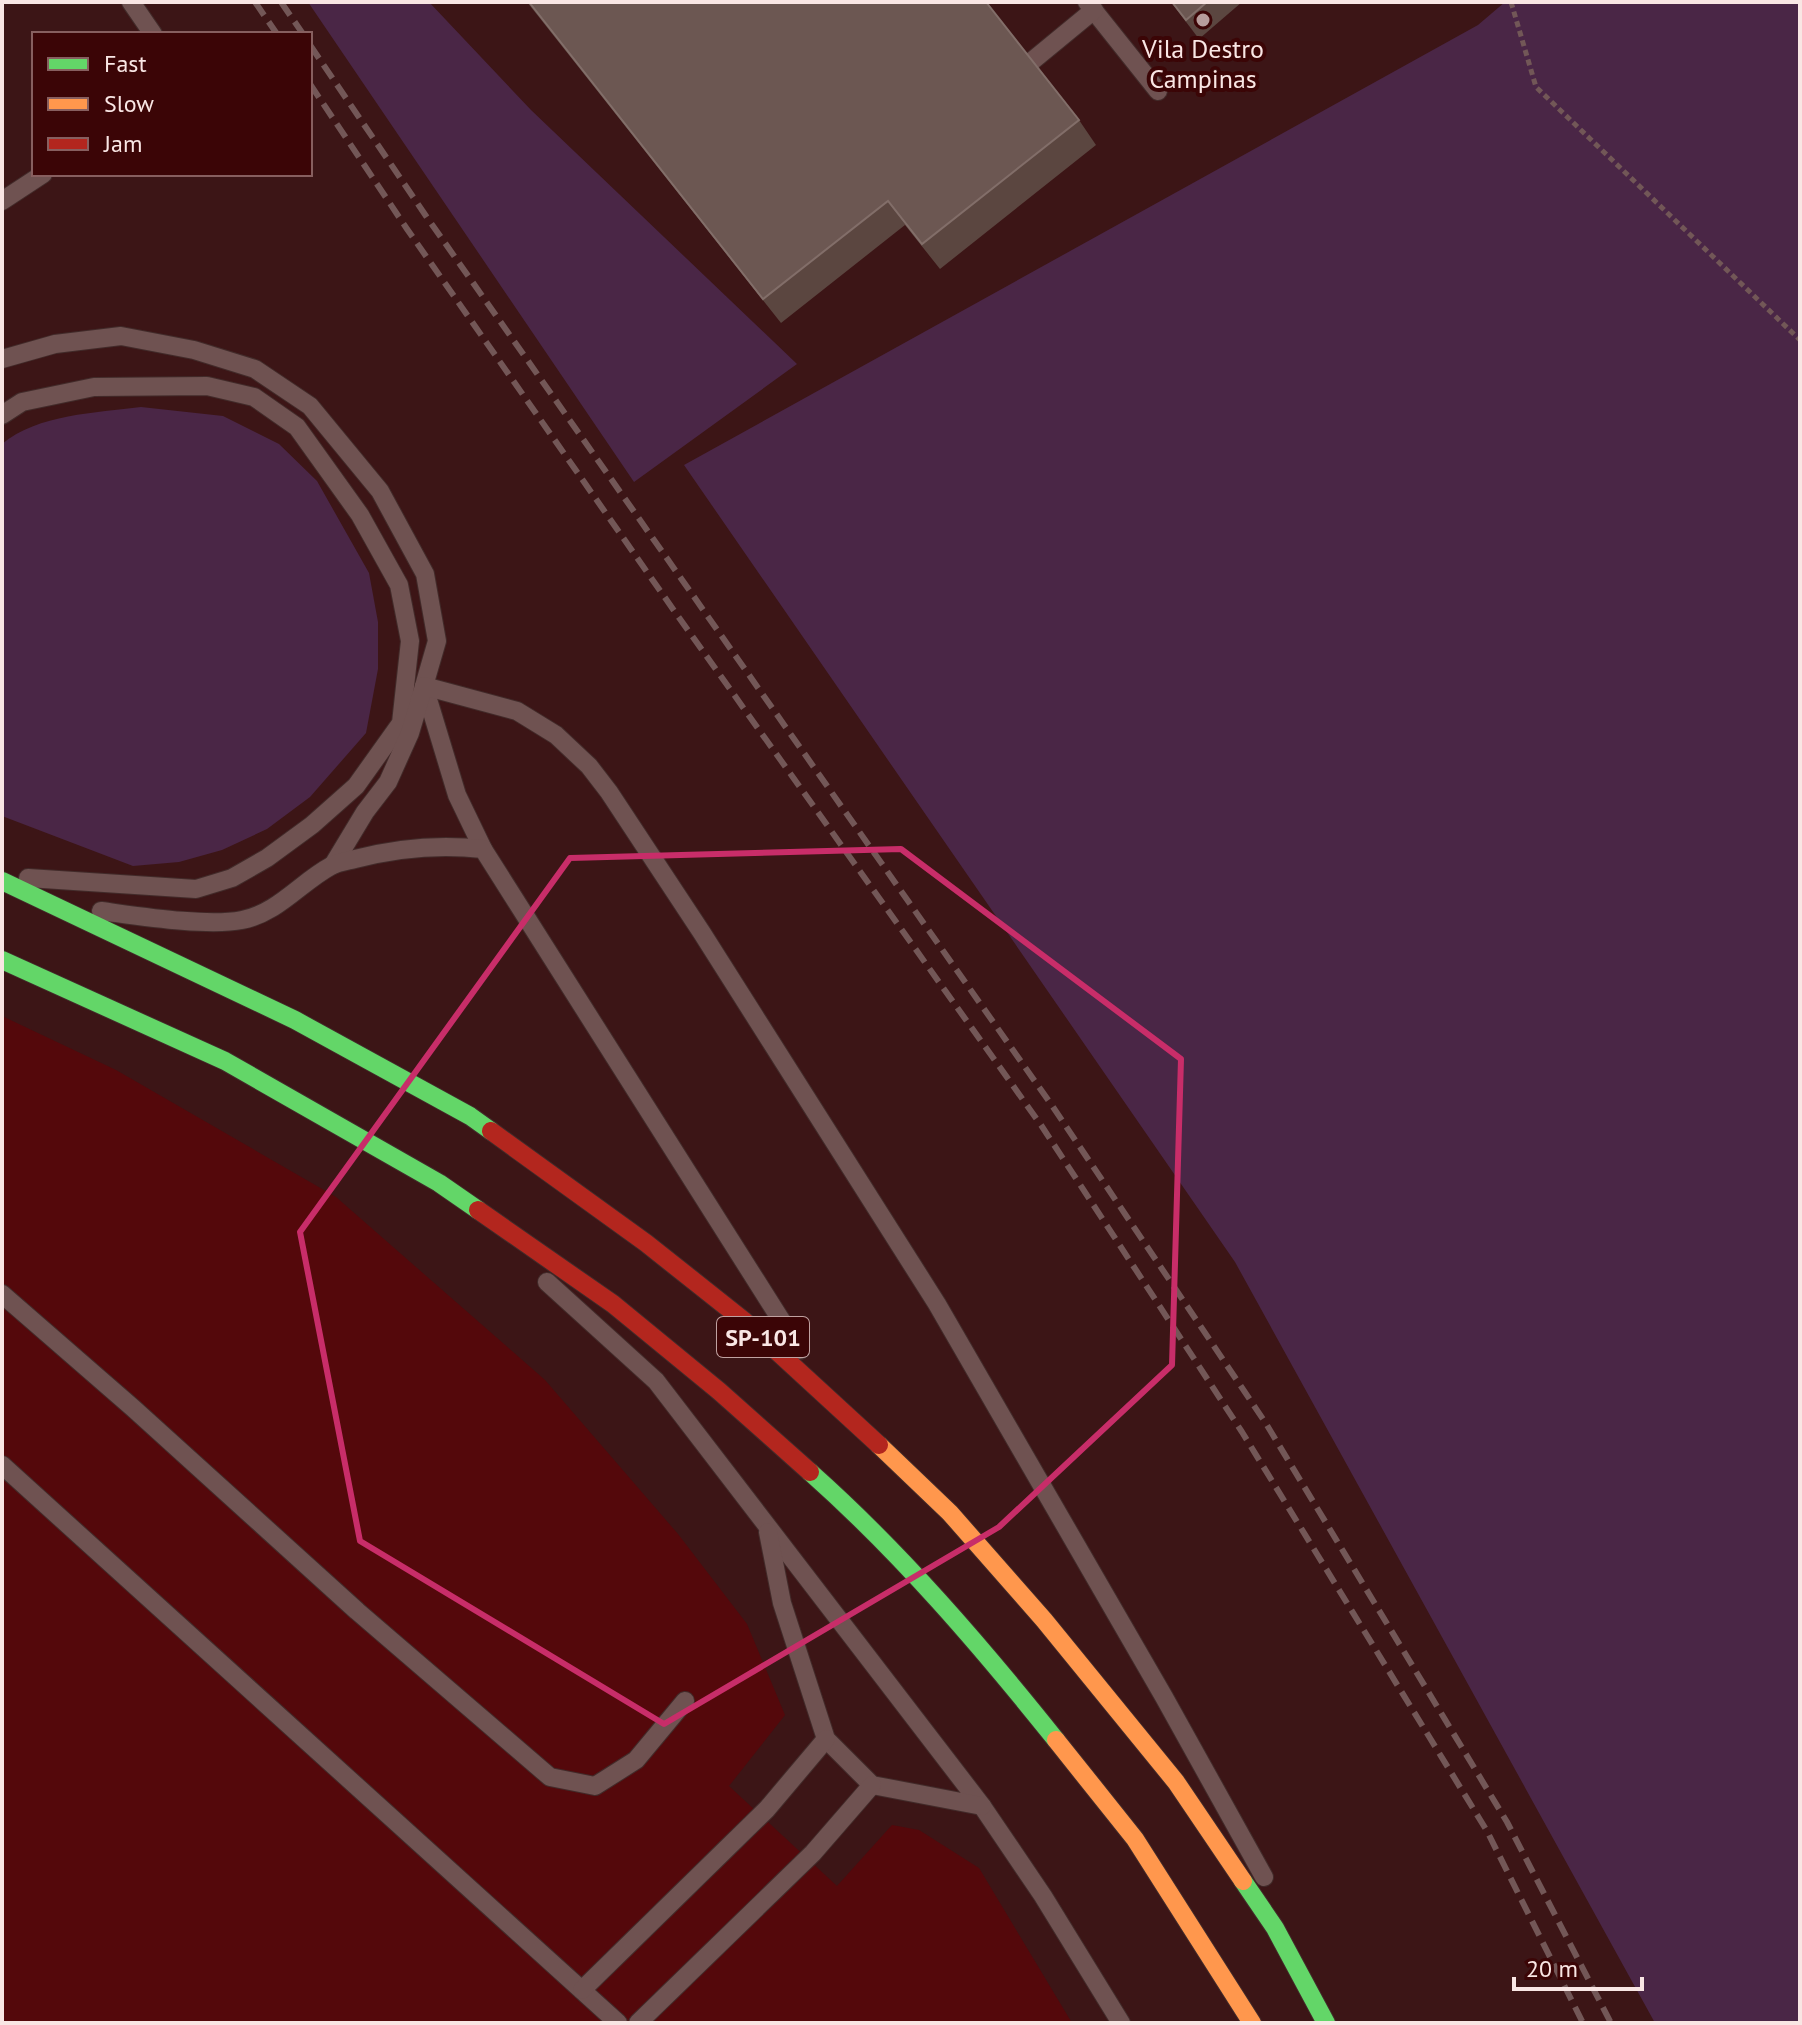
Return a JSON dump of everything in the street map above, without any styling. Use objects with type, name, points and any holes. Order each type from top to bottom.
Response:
[{"type":"highway","name":"SP-101","points":[[2,878],[295,1020],[470,1116],[670,1262],[743,1320],[950,1513],[1044,1620],[1176,1782],[1275,1928],[1326,2023]]},
{"type":"highway","name":"SP-101","points":[[2,960],[225,1061],[439,1183],[613,1304],[784,1449],[902,1561],[984,1650],[1135,1839],[1252,2023]]},
{"type":"lane","points":[[131,2],[152,32]]},
{"type":"lane","points":[[998,88],[1091,6],[1158,91]]},
{"type":"lane","points":[[2,201],[40,176]]},
{"type":"lane","points":[[2,359],[55,344],[121,336],[194,350],[255,369],[310,406],[380,491],[425,574],[437,641],[410,733],[388,782],[365,812],[333,865]]},
{"type":"lane","points":[[2,415],[22,402],[94,387],[207,386],[254,397],[297,427],[360,515],[399,585],[410,641],[401,723],[356,786],[312,825],[267,858],[232,878],[196,889],[2,878]]},
{"type":"lane","points":[[424,686],[457,795],[483,849],[829,1397]]},
{"type":"lane","points":[[424,686],[517,711],[556,735],[589,766],[609,792],[937,1304],[1300,1940],[1335,2023]]},
{"type":"lane","points":[[62,907],[159,918],[243,920],[278,905],[333,865],[415,847],[483,849]]},
{"type":"lane","points":[[439,1183],[656,1381],[982,1806],[1043,1896],[1121,2023]]},
{"type":"lane","points":[[2,1294],[357,1611],[550,1777],[595,1786],[636,1760],[685,1701]]},
{"type":"lane","points":[[2,1465],[618,2023]]},
{"type":"lane","points":[[766,1525],[782,1603],[826,1739],[872,1785],[982,1806]]},
{"type":"lane","points":[[582,1990],[767,1809],[826,1739]]},
{"type":"lane","points":[[638,2023],[813,1853],[872,1785]]},
{"type":"path","points":[[1511,2],[1536,87],[1800,340]]},
{"type":"highlighted area","points":[[901,849],[1181,1059],[1172,1365],[999,1527],[664,1724],[360,1541],[300,1232],[570,858]]},
{"type":"shaded area","points":[[308,2],[429,2],[531,110],[797,364],[634,482]]},
{"type":"shaded area","points":[[1505,2],[1800,2],[1800,2023],[1655,2023],[1235,1262],[684,465],[1478,25]]},
{"type":"shaded area","points":[[141,407],[223,416],[279,444],[317,481],[369,573],[378,622],[378,669],[366,733],[310,797],[267,829],[222,850],[179,862],[133,866],[2,816],[2,444],[16,434],[50,421]]},
{"type":"shaded area","points":[[2,1016],[116,1070],[336,1197],[545,1380],[678,1534],[747,1624],[785,1715],[729,1786],[837,1886],[892,1825],[919,1830],[979,1868],[1072,2023],[2,2023]]},
{"type":"building","points":[[529,2],[986,2],[1079,120],[922,244],[888,201],[763,299]]},
{"type":"building","points":[[1172,2],[1207,2],[1186,20]]},
{"type":"railway","points":[[255,2],[276,32]]},
{"type":"railway","points":[[281,2],[302,32]]},
{"type":"railway","points":[[312,48],[426,216],[1053,1107],[1265,1422],[1507,1822],[1611,2023]]},
{"type":"railway","points":[[312,87],[407,229],[675,612],[1041,1125],[1242,1432],[1487,1831],[1583,2023]]},
{"type":"traffic: fast","points":[[2,881],[295,1020],[470,1116],[491,1131]]},
{"type":"traffic: fast","points":[[2,960],[225,1061],[439,1183],[478,1210]]},
{"type":"traffic: fast","points":[[810,1472],[939,1601],[1056,1740]]},
{"type":"traffic: fast","points":[[1243,1881],[1275,1928],[1326,2023]]},
{"type":"traffic: slow","points":[[879,1445],[950,1513],[1044,1620],[1176,1782],[1243,1881]]},
{"type":"traffic: slow","points":[[1056,1740],[1135,1839],[1252,2023]]},
{"type":"traffic: jam","points":[[491,1131],[646,1243],[743,1320],[879,1445]]},
{"type":"traffic: jam","points":[[478,1210],[613,1304],[719,1391],[810,1472]]},
{"type":"place","name":"Vila Destro Campinas","points":[[1203,20]]}]
